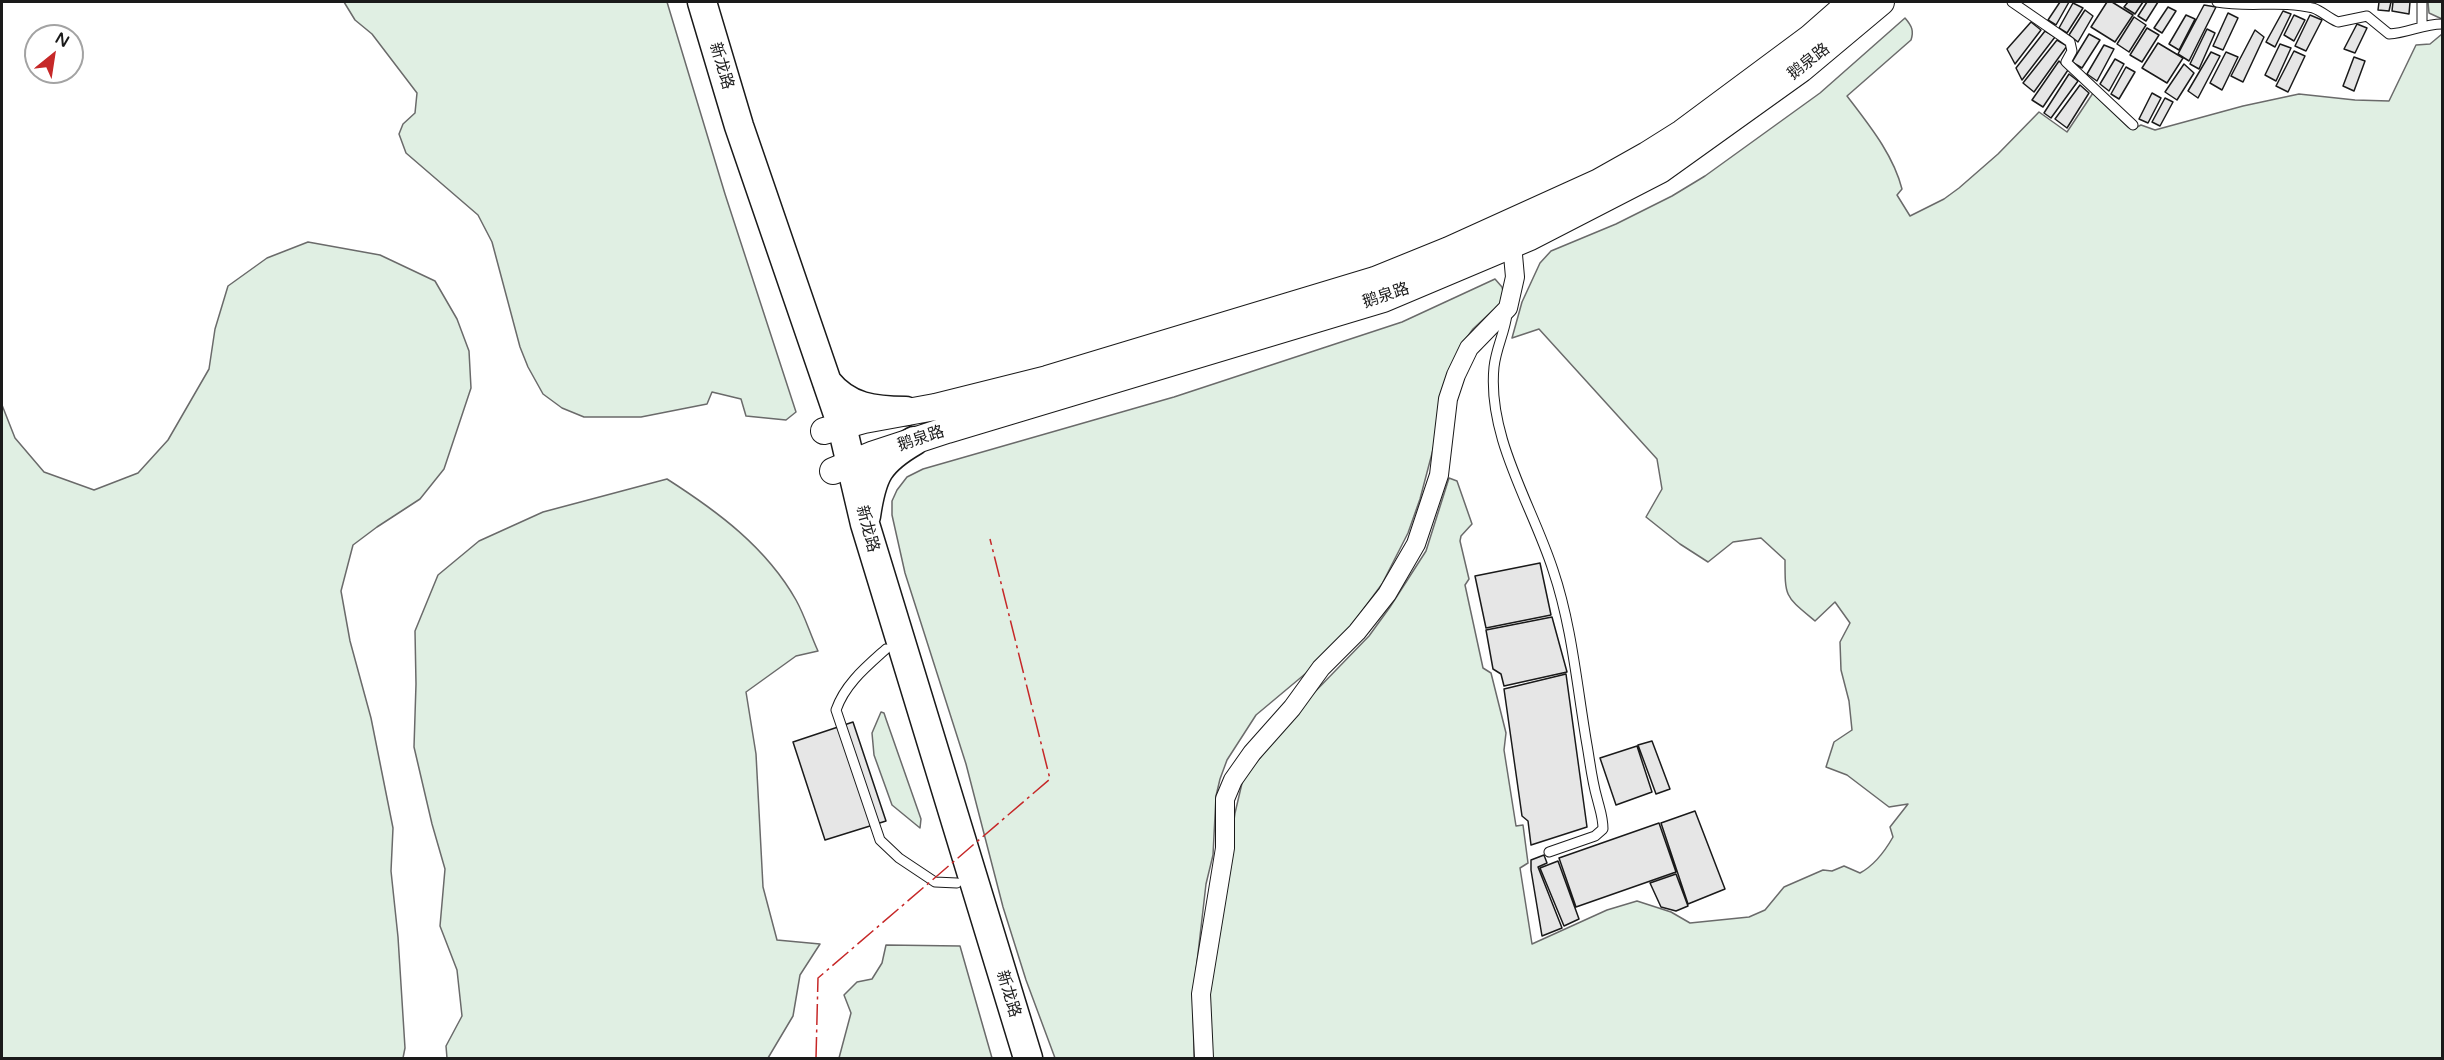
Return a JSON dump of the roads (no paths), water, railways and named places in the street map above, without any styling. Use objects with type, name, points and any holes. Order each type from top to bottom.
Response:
[{"type":"main road","name":"新龙路","points":[[686,2],[720,124],[833,428]]},
{"type":"main road","name":"新龙路","points":[[702,2],[739,126],[826,382],[842,468],[886,648],[1010,1059]]},
{"type":"main road","name":"鹅泉路","points":[[833,428],[906,411],[935,407],[1047,379],[1375,280],[1449,250],[1599,182],[1683,133],[1810,38],[1851,2]]},
{"type":"main road","name":"鹅泉路","points":[[842,468],[874,454],[914,441],[1383,299],[1512,244],[1574,216],[1660,170],[1792,76],[1881,2]]},
{"type":"main road","points":[[826,382],[836,393],[865,409],[906,411]]},
{"type":"main road","points":[[865,524],[870,494],[881,466],[889,457],[914,441]]},
{"type":"main road","name":"新龙路","points":[[842,468],[865,524],[1028,1059]]},
{"type":"street","points":[[1204,1059],[1201,994],[1223,858],[1225,799],[1233,780],[1252,753],[1292,708],[1321,668],[1369,617],[1416,544],[1439,474],[1448,399],[1456,375],[1469,348],[1508,308],[1515,277],[1512,244]]},
{"type":"lane","points":[[2012,2],[2070,42],[2072,51],[2066,62],[2133,125]]},
{"type":"lane","points":[[2217,2],[2234,5],[2292,4],[2315,9],[2337,22],[2367,16],[2389,34],[2442,24]]},
{"type":"lane","points":[[2422,2],[2422,26]]},
{"type":"lane","points":[[1508,308],[1494,366],[1497,414],[1507,452],[1553,570],[1561,599],[1589,758],[1603,818],[1603,829],[1596,836],[1549,852]]},
{"type":"lane","points":[[886,648],[841,694],[836,710],[880,840],[899,858],[935,882],[957,883]]}]
